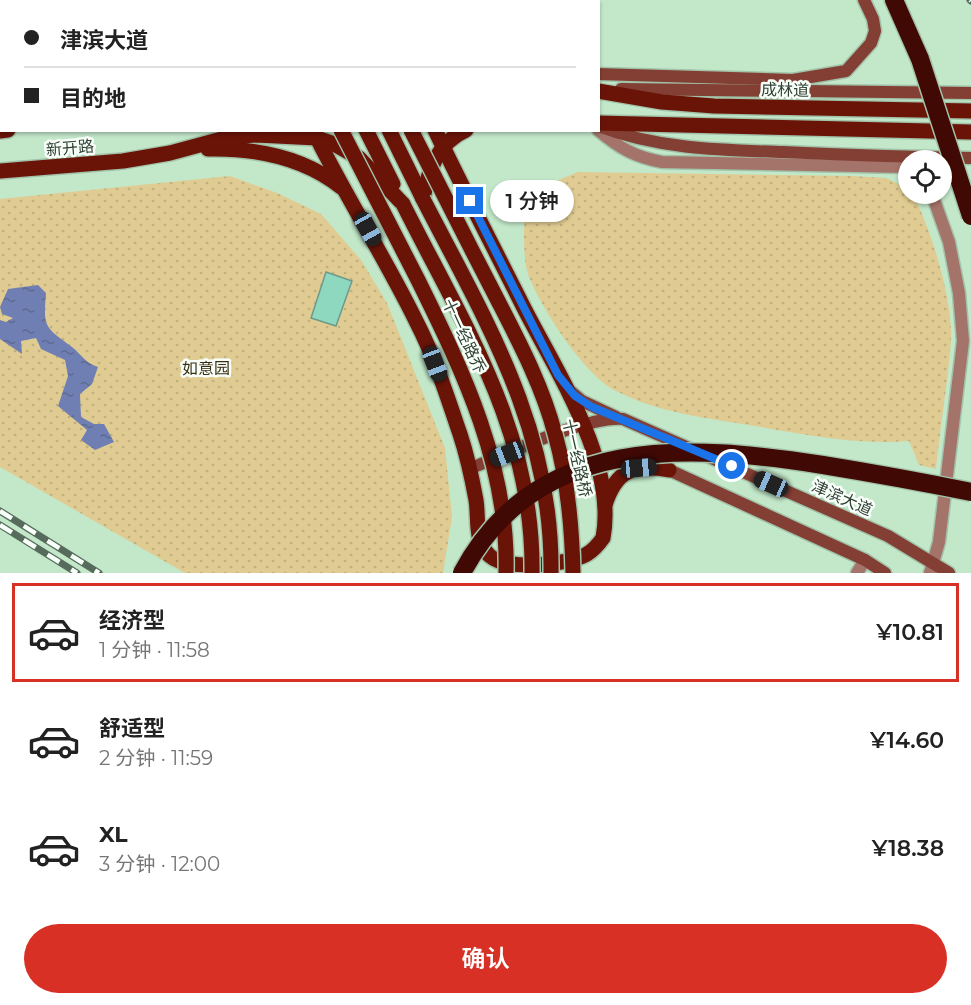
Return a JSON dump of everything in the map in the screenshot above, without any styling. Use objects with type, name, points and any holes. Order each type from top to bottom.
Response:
[{"type":"highway","points":[[894,0],[920,59],[971,216]]},
{"type":"highway","points":[[462,573],[487,534],[513,507],[536,490],[581,468],[626,457],[675,451],[721,452],[803,462],[971,492]]},
{"type":"main road","points":[[602,75],[793,80],[846,71],[871,43],[875,32],[873,19],[864,0]]},
{"type":"main road","points":[[602,75],[714,106]]},
{"type":"main road","points":[[600,90],[971,93]]},
{"type":"main road","name":"成林道","points":[[600,90],[662,102],[714,106],[971,111]]},
{"type":"main road","points":[[600,126],[971,132]]},
{"type":"main road","points":[[600,127],[631,138],[666,145],[876,156],[971,158]]},
{"type":"main road","name":"十一经路乔","points":[[342,132],[438,321],[468,386],[494,462],[504,508],[506,573]]},
{"type":"main road","points":[[367,132],[468,326],[508,419],[527,496],[532,573]]},
{"type":"main road","points":[[390,132],[509,370],[530,423],[542,474],[551,573]]},
{"type":"main road","name":"十一经路桥","points":[[412,132],[522,348],[541,392],[565,474],[572,519],[573,573]]},
{"type":"main road","points":[[315,134],[418,325],[446,393],[469,469],[476,502],[478,534],[490,556],[500,562],[540,564],[565,562],[586,555],[603,538],[605,505],[599,473],[583,425],[436,132]]},
{"type":"main road","points":[[423,199],[426,181],[443,147],[461,132]]},
{"type":"main road","name":"新开路","points":[[0,171],[70,167],[170,153],[229,137],[315,134],[359,158],[403,204]]},
{"type":"main road","points":[[170,153],[212,149],[258,152],[308,165],[346,190]]},
{"type":"main road","points":[[558,375],[582,401],[623,419]]},
{"type":"main road","name":"津滨大道","points":[[583,425],[609,418],[623,419],[888,536],[931,567],[949,573]]},
{"type":"main road","points":[[469,469],[583,425]]},
{"type":"main road","points":[[605,505],[610,490],[626,472],[652,467],[669,470],[865,560],[885,573]]},
{"type":"street","points":[[600,128],[620,149],[639,158],[662,162],[898,167]]},
{"type":"street","points":[[856,167],[876,156]]},
{"type":"street","points":[[931,567],[939,542],[963,341],[959,293],[951,252],[935,204]]},
{"type":"street","points":[[857,573],[865,560]]},
{"type":"green space","points":[[578,172],[852,176],[886,178],[898,184],[898,204],[918,204],[920,209],[945,285],[951,324],[950,356],[936,469],[919,465],[909,441],[870,442],[832,438],[701,417],[631,398],[602,382],[564,338],[542,304],[528,274],[524,229],[526,207],[536,194],[556,181]]},
{"type":"green space","name":"如意园","points":[[230,176],[277,193],[321,214],[361,260],[387,303],[445,448],[452,517],[443,573],[185,573],[0,467],[0,199]]},
{"type":"water","points":[[38,285],[46,293],[45,313],[48,326],[87,361],[98,367],[92,384],[80,394],[81,417],[94,424],[104,424],[114,442],[95,450],[81,440],[87,430],[58,406],[68,376],[65,360],[41,349],[36,338],[21,341],[22,354],[0,339],[0,320],[6,322],[13,318],[2,314],[0,307],[8,289]]},
{"type":"building","points":[[326,272],[352,281],[336,326],[311,318]]},
{"type":"railway","points":[[0,511],[99,573]]},
{"type":"railway","points":[[0,525],[77,573]]},
{"type":"route","points":[[470,201],[558,375],[575,396],[592,407],[732,466]]}]
